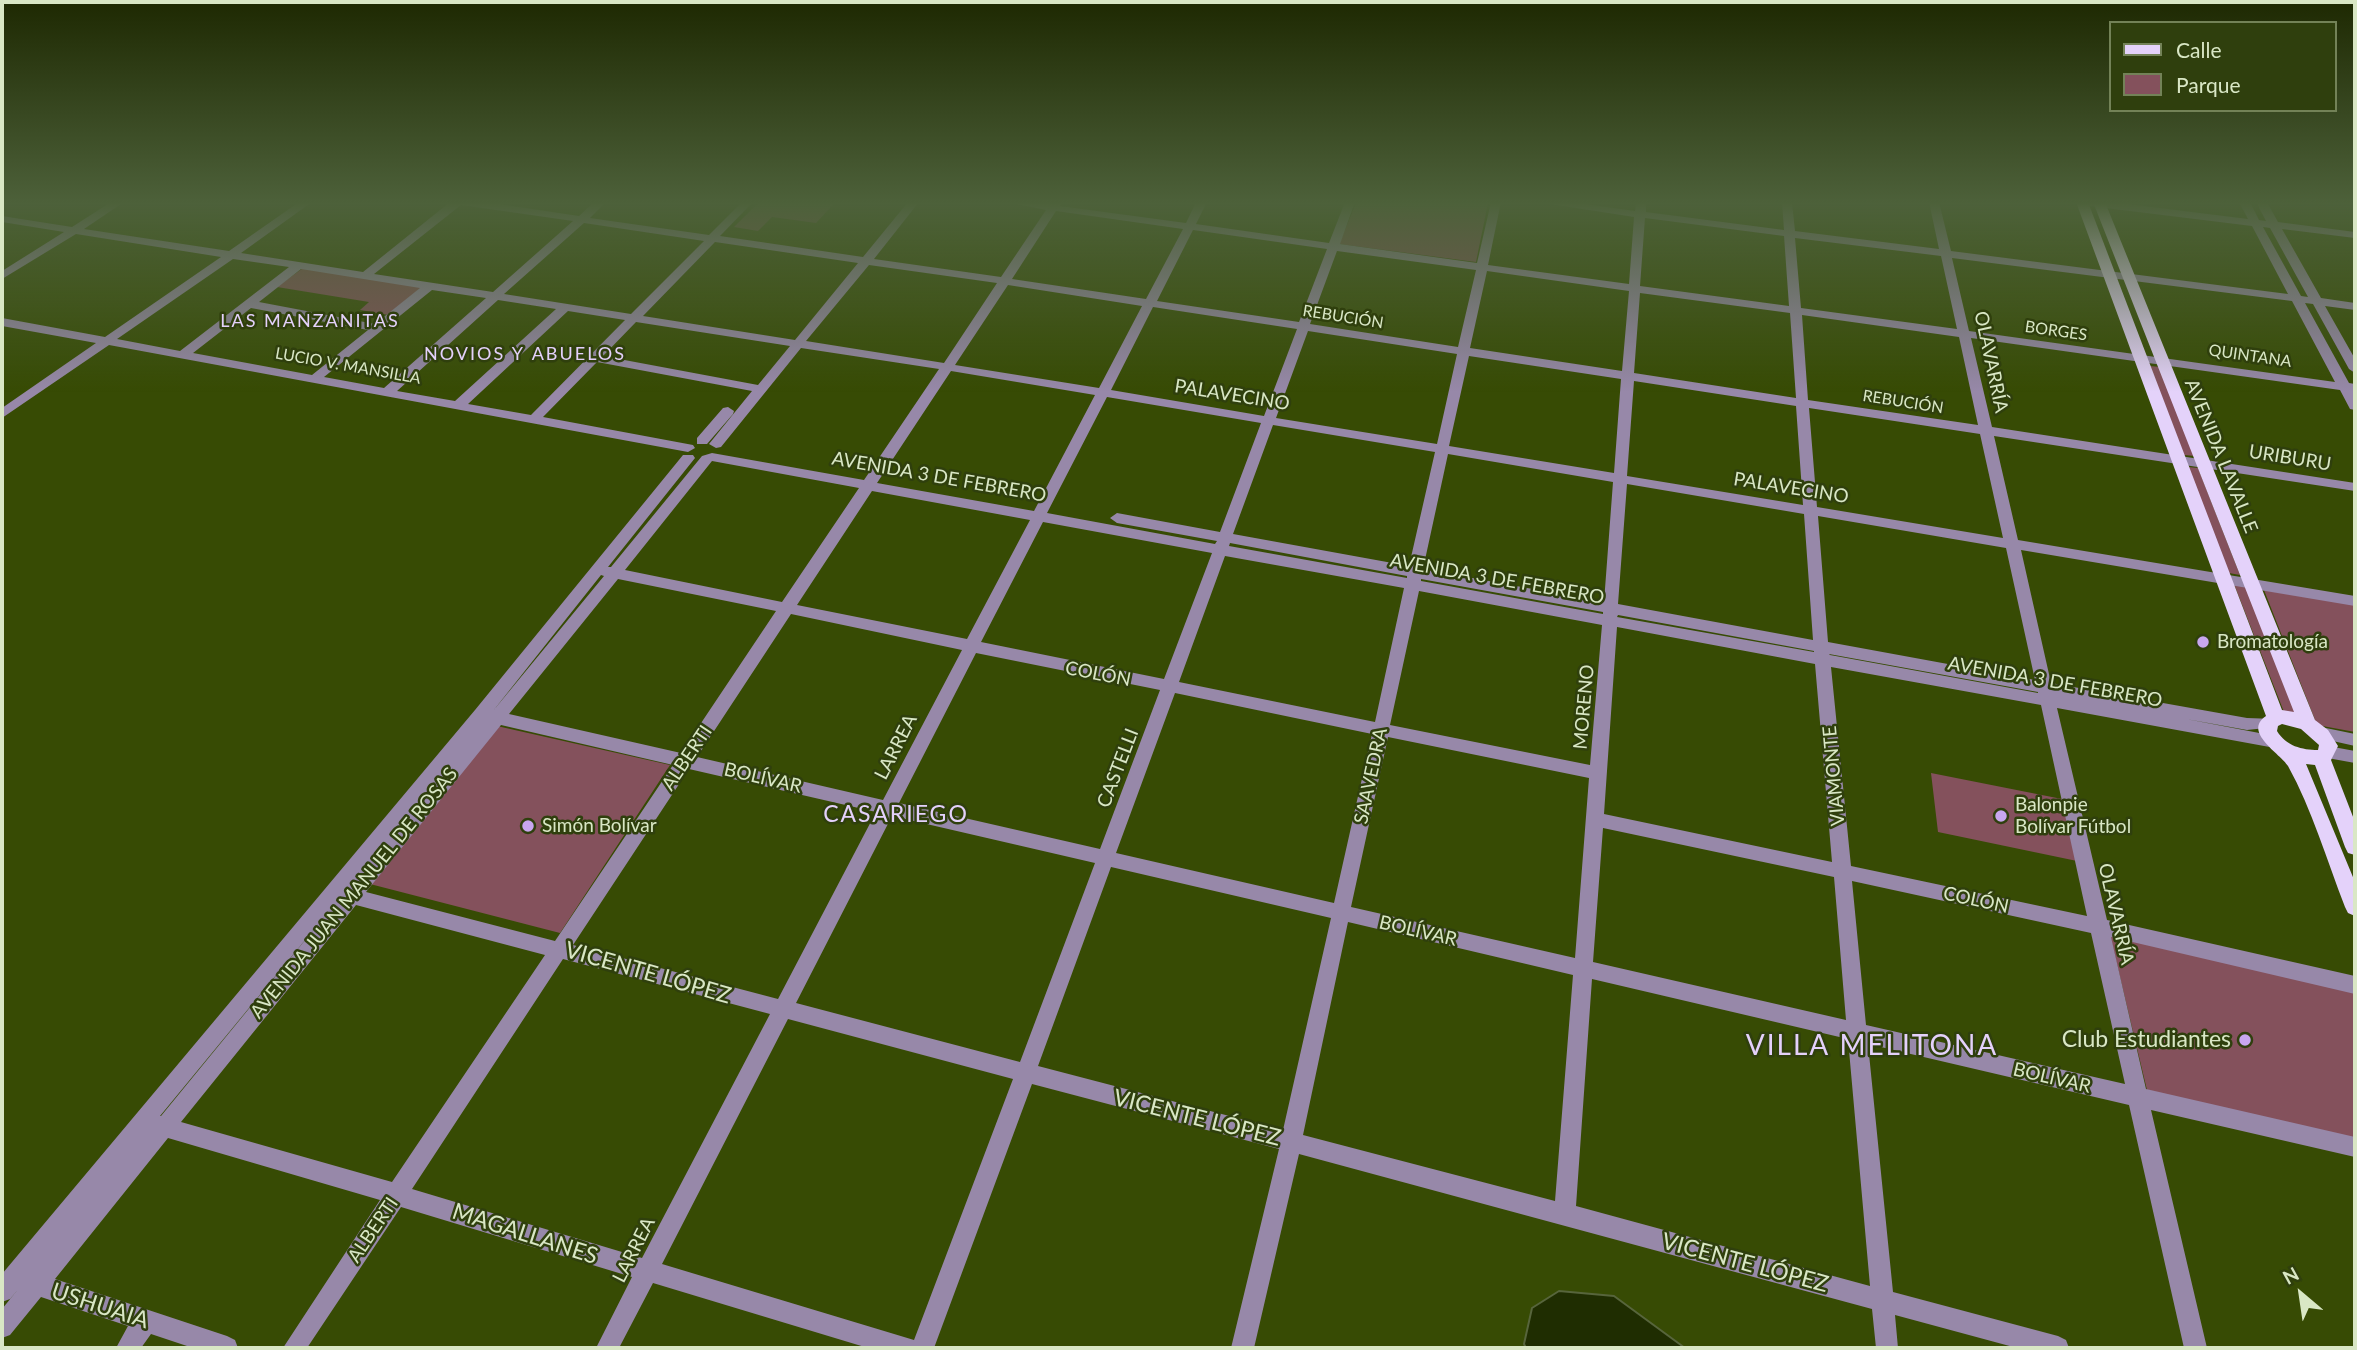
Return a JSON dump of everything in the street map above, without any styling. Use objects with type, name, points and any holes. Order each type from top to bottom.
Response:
[{"type":"main road","name":"AVENIDA LAVALLE","points":[[2106,265],[2223,579],[2272,721],[2269,733],[2304,778],[2355,908]]},
{"type":"main road","name":"AVENIDA LAVALLE","points":[[2124,265],[2252,584],[2314,729],[2329,746],[2325,755],[2355,846]]},
{"type":"main road","points":[[2272,721],[2290,718],[2314,729]]},
{"type":"main road","points":[[2282,747],[2308,758],[2325,755]]},
{"type":"street","points":[[2,276],[19,265]]},
{"type":"street","points":[[2,414],[218,265]]},
{"type":"street","points":[[183,355],[300,265]]},
{"type":"street","name":"PALAVECINO","points":[[307,265],[1103,393],[2355,601]]},
{"type":"street","points":[[366,275],[379,265]]},
{"type":"street","points":[[389,391],[529,265]]},
{"type":"street","points":[[535,418],[686,265]]},
{"type":"street","name":"AVENIDA JUAN MANUEL DE ROSAS","points":[[2,1327],[165,1127],[344,894],[604,571],[711,450],[756,387],[857,265]]},
{"type":"street","name":"REBUCIÓN","points":[[882,265],[1004,281],[2178,460]]},
{"type":"street","name":"ALBERTI","points":[[294,1348],[1015,265]]},
{"type":"street","name":"LARREA","points":[[607,1348],[1170,265]]},
{"type":"street","name":"CASTELLI","points":[[923,1348],[1327,265]]},
{"type":"street","name":"BORGES","points":[[1468,265],[2140,359]]},
{"type":"street","name":"MORENO","points":[[1565,1214],[1637,265]]},
{"type":"street","name":"VIAMONTE","points":[[1792,265],[1822,653],[1887,1348]]},
{"type":"street","name":"OLAVARRÍA","points":[[1947,265],[2009,544],[2046,694],[2195,1348]]},
{"type":"street","points":[[2031,265],[2355,306]]},
{"type":"street","points":[[2279,265],[2350,387],[2355,406]]},
{"type":"street","points":[[2296,265],[2355,369]]},
{"type":"street","name":"SAAVEDRA","points":[[1242,1348],[1291,1142],[1483,267]]},
{"type":"street","points":[[317,377],[430,286]]},
{"type":"street","points":[[248,304],[377,328]]},
{"type":"street","points":[[460,404],[564,307]]},
{"type":"street","name":"LUCIO V. MANSILLA","points":[[2,322],[535,418],[688,453]]},
{"type":"street","points":[[595,358],[756,387]]},
{"type":"street","name":"QUINTANA","points":[[2140,359],[2350,387]]},
{"type":"street","name":"AVENIDA 3 DE FEBRERO","points":[[688,453],[711,450],[1612,613],[2169,717],[2282,747]]},
{"type":"street","name":"AVENIDA JUAN MANUEL DE ROSAS","points":[[604,571],[688,453]]},
{"type":"street","name":"URIBURU","points":[[2178,460],[2355,487]]},
{"type":"street","name":"COLÓN","points":[[604,571],[971,648],[1600,774]]},
{"type":"street","name":"BOLÍVAR","points":[[488,716],[2355,1147]]},
{"type":"street","name":"AVENIDA 3 DE FEBRERO","points":[[2169,717],[2247,724],[2272,721]]},
{"type":"street","points":[[2314,729],[2355,740]]},
{"type":"street","points":[[2325,755],[2355,757]]},
{"type":"street","name":"COLÓN","points":[[1596,820],[2097,926],[2355,985]]},
{"type":"street","name":"AVENIDA JUAN MANUEL DE ROSAS","points":[[7,1284],[144,1121],[344,894]]},
{"type":"street","name":"VICENTE LÓPEZ","points":[[344,894],[560,948],[782,1011],[1565,1214],[2058,1348]]},
{"type":"street","name":"MAGALLANES","points":[[144,1121],[397,1193],[646,1272],[906,1348]]},
{"type":"street","name":"USHUAIA","points":[[7,1284],[36,1285],[227,1348]]},
{"type":"street","points":[[127,1348],[146,1321]]},
{"type":"green space","points":[[303,268],[422,287],[389,315],[360,310],[369,302],[277,287]]},
{"type":"green space","points":[[2150,366],[2160,367],[2195,456],[2184,455]]},
{"type":"green space","points":[[2188,467],[2198,468],[2240,575],[2229,573]]},
{"type":"green space","points":[[2234,584],[2246,586],[2296,715],[2284,712]]},
{"type":"green space","points":[[2264,590],[2355,605],[2355,732],[2317,725]]},
{"type":"green space","points":[[497,726],[670,765],[560,933],[370,884]]},
{"type":"green space","name":"Balonpie Bolívar Fútbol","points":[[1931,773],[2062,799],[2077,861],[1938,832]]},
{"type":"green space","name":"Club Estudiantes","points":[[2110,935],[2355,991],[2355,1140],[2147,1090]]},
{"type":"shaded area","points":[[1559,1291],[1614,1296],[1685,1348],[1526,1348],[1524,1344],[1532,1308]]},
{"type":"place","name":"Bromatología","points":[[2203,642]]},
{"type":"place","name":"Balonpie Bolívar Fútbol","points":[[2001,816]]},
{"type":"place","name":"Simón Bolívar","points":[[528,826]]},
{"type":"place","name":"Club Estudiantes","points":[[2245,1040]]},
{"type":"district","name":"LAS MANZANITAS","points":[[310,321]]},
{"type":"district","name":"NOVIOS Y ABUELOS","points":[[525,354]]},
{"type":"district","name":"CASARIEGO","points":[[896,815]]},
{"type":"district","name":"VILLA MELITONA","points":[[1872,1046]]}]
